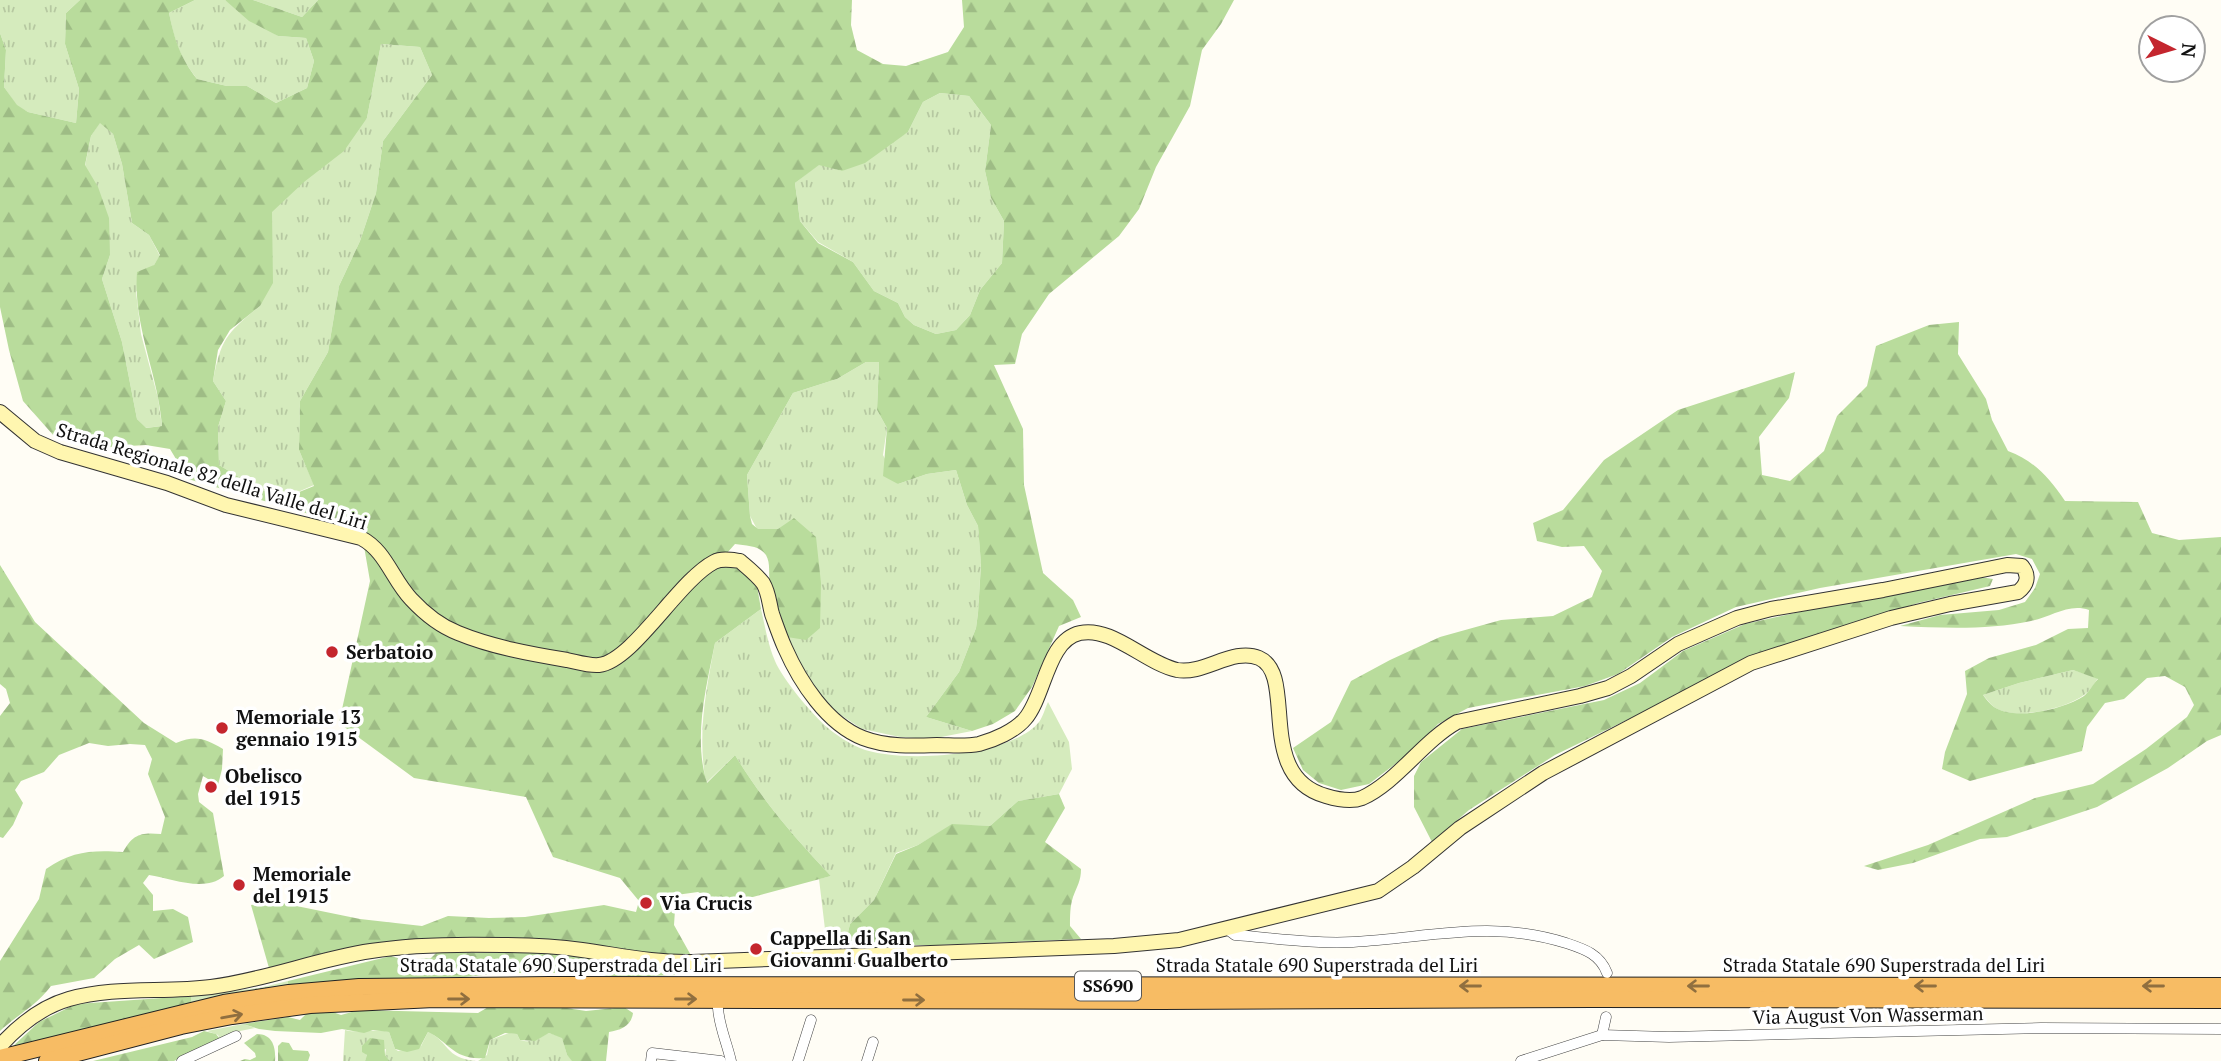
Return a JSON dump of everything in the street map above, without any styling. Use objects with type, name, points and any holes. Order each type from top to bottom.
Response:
[{"type":"highway","name":"Strada Statale 690 Superstrada del Liri","points":[[1,1054],[224,1003],[289,993],[359,987],[2221,986]]},
{"type":"highway","name":"Strada Statale 690 Superstrada del Liri","points":[[47,1061],[181,1026],[244,1014],[349,1002],[434,999],[2221,1000]]},
{"type":"main road","name":"Strada Regionale 82 della Valle del Liri","points":[[0,412],[35,441],[60,453],[167,483],[226,505],[361,538],[376,548],[403,591],[440,624],[458,633],[536,655],[598,665],[610,661],[634,642],[675,596],[706,568],[716,561],[740,561],[763,584],[785,649],[802,680],[824,709],[851,732],[886,744],[970,745],[993,739],[1014,729],[1036,704],[1055,653],[1069,638],[1081,633],[1109,637],[1154,663],[1178,670],[1193,670],[1242,656],[1259,658],[1268,667],[1276,684],[1287,764],[1305,787],[1315,793],[1337,799],[1359,799],[1373,792],[1442,730],[1457,722],[1608,688],[1678,644],[1737,618],[1771,609],[2007,565],[2022,566],[2027,577],[2025,587],[2018,592],[1891,618],[1751,663],[1543,773],[1460,828],[1413,867],[1378,891],[1227,929],[1179,940],[1115,946],[709,962],[646,961],[550,946],[409,947],[340,957],[245,982],[69,999],[46,1007],[20,1025],[1,1054]]},
{"type":"street","points":[[1227,929],[1235,935],[1323,942],[1499,930],[1544,937],[1579,947],[1596,956],[1604,965],[1606,974]]},
{"type":"street","points":[[652,1061],[652,1053],[726,1061],[724,1033],[719,1024],[718,1008]]},
{"type":"street","points":[[1602,1035],[1606,1017]]},
{"type":"street","points":[[798,1061],[811,1020]]},
{"type":"street","name":"Via August Von Wasserman","points":[[1521,1061],[1602,1035],[1660,1037],[2067,1028],[2221,1029]]},
{"type":"street","points":[[182,1061],[236,1036]]},
{"type":"street","points":[[867,1061],[873,1042]]},
{"type":"green space","points":[[0,0],[80,0],[66,13],[65,44],[79,89],[76,123],[28,112],[17,106],[4,87],[6,50],[0,33]]},
{"type":"green space","points":[[80,0],[195,0],[169,13],[179,48],[197,79],[227,86],[247,86],[276,103],[307,88],[314,61],[306,38],[278,36],[249,21],[225,0],[253,0],[302,17],[318,0],[852,0],[851,25],[857,50],[883,64],[906,66],[948,52],[964,27],[962,0],[1234,0],[1202,50],[1190,106],[1156,167],[1139,209],[1119,236],[1049,294],[1022,334],[1015,364],[994,365],[1023,429],[1024,485],[1043,573],[1073,600],[1081,617],[1059,626],[1032,687],[1015,711],[993,724],[972,731],[926,717],[959,672],[976,628],[978,613],[981,564],[978,526],[967,505],[956,470],[927,474],[898,484],[883,476],[887,428],[877,410],[879,362],[866,362],[837,379],[793,393],[747,475],[750,516],[752,524],[758,529],[778,529],[794,518],[816,537],[821,583],[820,628],[806,640],[787,637],[773,597],[766,555],[756,548],[735,544],[727,553],[757,586],[761,609],[715,643],[702,713],[701,748],[707,783],[735,755],[756,788],[831,876],[723,905],[698,892],[676,895],[674,925],[693,959],[607,949],[562,940],[395,942],[328,952],[269,968],[251,905],[272,901],[360,919],[422,926],[448,916],[525,917],[604,905],[636,912],[639,901],[620,878],[553,857],[526,797],[414,778],[339,723],[370,581],[361,529],[188,479],[170,449],[146,445],[95,448],[54,436],[23,401],[0,307],[0,33],[6,50],[4,87],[17,105],[28,112],[76,123],[79,89],[65,44],[66,13]],"holes":[[[381,44],[420,47],[432,75],[383,141],[376,193],[360,241],[339,286],[328,352],[300,401],[299,450],[314,486],[282,499],[219,465],[218,427],[226,401],[213,381],[218,350],[230,330],[260,306],[273,283],[272,212],[304,182],[344,151],[367,118]],[[940,93],[969,96],[991,125],[985,171],[991,198],[1004,221],[1002,263],[980,290],[970,315],[956,330],[936,334],[914,325],[905,317],[898,303],[874,291],[853,262],[818,243],[800,221],[795,183],[819,165],[842,171],[865,163],[908,132],[923,102]],[[100,123],[113,134],[122,164],[132,223],[149,235],[160,255],[154,265],[137,272],[137,292],[142,331],[156,387],[162,426],[146,428],[137,419],[122,342],[102,279],[110,255],[109,218],[98,187],[85,165],[91,136]]]},
{"type":"green space","points":[[195,0],[225,0],[278,36],[306,38],[314,61],[307,88],[276,103],[247,86],[227,86],[197,79],[178,48],[169,13]]},
{"type":"green space","points":[[253,0],[318,0],[302,17]]},
{"type":"green space","points":[[381,44],[420,47],[432,75],[383,141],[376,193],[360,241],[339,286],[328,352],[300,401],[299,450],[314,485],[282,499],[219,465],[218,427],[226,401],[213,381],[216,367],[227,338],[260,306],[271,243],[271,212],[367,118]]},
{"type":"green space","points":[[940,93],[969,96],[991,125],[985,171],[991,198],[1004,221],[1002,263],[980,290],[970,315],[956,330],[936,334],[914,325],[905,317],[898,303],[874,291],[853,262],[818,242],[800,221],[795,183],[819,164],[842,171],[908,132],[923,102]]},
{"type":"green space","points":[[100,122],[113,134],[122,164],[132,223],[149,235],[160,256],[136,292],[141,334],[158,398],[162,426],[145,428],[137,419],[122,342],[102,279],[110,255],[85,166],[91,136]]},
{"type":"green space","points":[[1959,322],[1958,354],[1986,399],[1992,420],[2008,451],[2041,471],[2065,501],[2138,502],[2152,533],[2179,540],[2221,537],[2221,735],[2097,807],[2007,837],[1980,839],[1913,863],[1878,870],[1864,866],[1928,845],[2035,798],[2093,784],[2146,749],[2187,717],[2194,705],[2185,687],[2165,676],[2147,678],[2124,699],[2105,703],[2087,727],[2082,751],[1970,781],[1942,769],[1945,752],[1967,694],[1965,671],[1989,658],[2036,645],[2068,629],[2088,628],[2089,610],[2081,608],[1999,626],[1900,626],[1940,615],[1999,610],[2025,602],[2035,588],[2040,574],[2032,559],[2016,554],[1820,588],[1736,607],[1672,637],[1618,674],[1585,686],[1468,708],[1438,724],[1411,752],[1369,784],[1341,790],[1319,783],[1303,770],[1293,748],[1331,722],[1351,681],[1440,637],[1501,620],[1553,616],[1592,597],[1602,571],[1584,546],[1562,547],[1537,541],[1533,523],[1563,510],[1604,460],[1678,410],[1795,372],[1789,398],[1759,437],[1762,475],[1790,481],[1824,451],[1837,416],[1867,386],[1876,346],[1929,325]],"holes":[[[2073,670],[2098,679],[2084,696],[2039,712],[2003,711],[1994,707],[1983,695]]]},
{"type":"green space","points":[[866,362],[879,362],[877,410],[887,428],[883,455],[898,484],[927,474],[956,470],[967,505],[978,526],[981,563],[976,628],[959,672],[926,717],[972,731],[931,739],[900,737],[862,729],[833,710],[811,682],[787,637],[778,529],[757,529],[750,516],[747,475],[793,393],[837,379]]},
{"type":"green space","points":[[0,565],[35,622],[144,723],[176,743],[200,739],[223,749],[218,785],[203,776],[198,794],[199,802],[213,813],[224,876],[216,881],[197,884],[149,875],[143,883],[153,895],[153,911],[173,909],[188,917],[193,942],[154,959],[139,945],[115,959],[94,978],[51,986],[40,999],[0,1031],[0,961],[39,899],[46,869],[65,858],[83,853],[123,852],[130,841],[138,836],[148,833],[161,834],[165,817],[148,774],[152,759],[145,745],[108,746],[89,743],[59,755],[44,772],[21,781],[15,790],[23,803],[13,825],[3,838],[0,837],[0,716],[10,703],[6,689],[0,684]]},
{"type":"green space","points":[[1980,577],[1993,579],[1990,586],[1918,603],[1742,660],[1555,755],[1469,810],[1432,842],[1414,807],[1414,776],[1421,762],[1462,729],[1604,700],[1640,683],[1683,651],[1745,624],[1849,601]]},
{"type":"green space","points":[[761,609],[773,655],[791,687],[828,728],[860,748],[900,756],[980,750],[1025,734],[1042,718],[1048,702],[1069,742],[1072,769],[1059,794],[1018,801],[990,826],[952,825],[918,845],[896,853],[874,900],[850,924],[845,945],[827,946],[819,879],[831,876],[756,788],[735,755],[706,783],[703,730],[715,643]]},
{"type":"green space","points":[[2073,670],[2098,678],[2084,695],[2052,709],[2026,713],[2003,711],[1994,707],[1983,695],[2019,683]]},
{"type":"green space","points":[[1059,794],[1065,808],[1045,842],[1081,869],[1071,904],[1070,926],[1081,939],[938,945],[845,945],[850,924],[874,900],[896,854],[918,845],[952,824],[990,826],[1018,801]]},
{"type":"green space","points":[[521,950],[578,953],[637,966],[671,966],[680,971],[677,975],[622,977],[582,973],[503,973],[465,977],[351,980],[288,987],[288,981],[391,956],[404,960],[431,958],[437,952],[510,953]]},
{"type":"green space","points":[[288,981],[288,987],[191,1004],[191,996],[259,988]]},
{"type":"green space","points":[[191,996],[191,1004],[11,1048],[39,1022],[76,1004]]},
{"type":"green space","points":[[490,1006],[586,1011],[624,1007],[633,1013],[627,1025],[609,1032],[606,1061],[572,1061],[567,1055],[562,1038],[549,1033],[535,1041],[520,1040],[517,1034],[505,1033],[490,1040],[485,1058],[474,1058],[452,1050],[428,1032],[419,1049],[407,1052],[395,1049],[389,1032],[373,1030],[364,1033],[342,1029],[321,1033],[275,1031],[243,1024],[288,1017],[300,1020],[307,1013],[330,1011],[341,1015],[359,1010],[478,1013]]},
{"type":"green space","points":[[243,1024],[255,1028],[230,1033],[220,1039],[218,1035],[207,1031]]},
{"type":"green space","points":[[345,1030],[389,1032],[398,1051],[421,1046],[428,1032],[452,1053],[476,1061],[390,1061],[385,1055],[386,1049],[366,1053],[365,1061],[343,1061]]},
{"type":"green space","points":[[204,1031],[216,1034],[220,1039],[174,1061],[93,1061],[192,1037]]},
{"type":"green space","points":[[509,1033],[517,1034],[520,1040],[524,1041],[535,1040],[549,1033],[562,1037],[567,1055],[573,1061],[478,1061],[487,1055],[490,1040]]},
{"type":"green space","points":[[257,1034],[270,1039],[275,1051],[275,1061],[240,1061],[256,1057],[244,1043]]},
{"type":"green space","points":[[370,1038],[384,1040],[385,1055],[390,1061],[365,1061],[367,1055],[362,1052],[362,1046]]},
{"type":"green space","points":[[282,1042],[289,1043],[293,1050],[308,1051],[308,1061],[278,1061],[278,1046]]},
{"type":"place","name":"Serbatoio","points":[[332,652]]},
{"type":"place","name":"Memoriale 13 gennaio 1915","points":[[222,728]]},
{"type":"place","name":"Obelisco del 1915","points":[[211,787]]},
{"type":"place","name":"Memoriale del 1915","points":[[239,885]]},
{"type":"place","name":"Via Crucis","points":[[646,903]]},
{"type":"place","name":"Cappella di San Giovanni Gualberto","points":[[756,949]]}]
